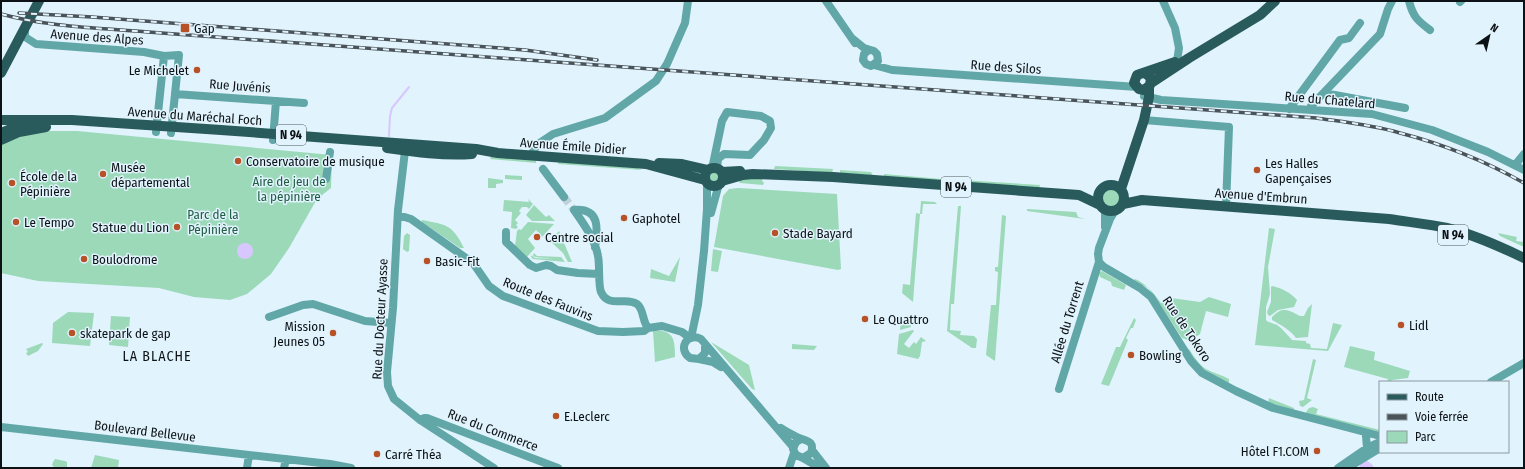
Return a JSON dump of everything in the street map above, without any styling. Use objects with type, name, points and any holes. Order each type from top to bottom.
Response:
[{"type":"main road","points":[[1,73],[39,1]]},
{"type":"main road","points":[[10,57],[26,38],[47,1]]},
{"type":"main road","points":[[1145,90],[1189,58],[1260,15],[1274,1]]},
{"type":"main road","points":[[1120,189],[1107,185],[1100,189],[1098,195],[1110,207],[1124,200],[1120,189],[1127,174],[1144,120],[1145,90],[1139,73],[1145,73],[1189,58]]},
{"type":"main road","name":"Avenue du Maréchal Foch","points":[[1,120],[72,120],[156,129],[273,137],[374,147],[408,148]]},
{"type":"main road","name":"Avenue du Maréchal Foch","points":[[1,133],[11,128],[22,126],[156,129]]},
{"type":"main road","points":[[1,140],[19,132],[46,127]]},
{"type":"main road","name":"Avenue Émile Didier","points":[[408,148],[476,149],[498,153],[646,164],[682,164],[733,177],[753,174],[833,177],[1079,195],[1110,207]]},
{"type":"main road","name":"Avenue Émile Didier","points":[[646,164],[706,181],[713,186],[717,174]]},
{"type":"main road","points":[[706,181],[705,174],[717,174]]},
{"type":"main road","name":"Avenue Émile Didier","points":[[1079,195],[1100,189]]},
{"type":"main road","name":"Avenue d'Embrun","points":[[1120,189],[1127,195],[1142,200],[1379,220],[1457,236],[1489,247],[1524,263]]},
{"type":"main road","name":"Avenue d'Embrun","points":[[1110,207],[1142,200]]},
{"type":"main road","name":"Avenue d'Embrun","points":[[1379,220],[1389,219],[1447,228],[1490,243],[1524,258]]},
{"type":"street","points":[[531,155],[538,144],[552,134],[605,118],[656,81],[667,64],[685,23],[688,1]]},
{"type":"street","points":[[826,1],[853,39],[866,64],[868,66],[876,62],[876,52],[869,50],[853,39]]},
{"type":"street","points":[[1163,1],[1175,28],[1179,48],[1178,62]]},
{"type":"street","points":[[1310,110],[1311,106],[1380,34],[1392,1]]},
{"type":"street","points":[[1409,1],[1411,10],[1417,21],[1430,30]]},
{"type":"street","points":[[1289,108],[1340,40],[1349,38],[1360,23]]},
{"type":"street","points":[[25,27],[26,38]]},
{"type":"street","name":"Avenue des Alpes","points":[[26,38],[36,44],[144,52],[164,56],[179,55],[175,94]]},
{"type":"street","points":[[862,57],[869,50]]},
{"type":"street","points":[[156,129],[164,56]]},
{"type":"street","name":"Rue des Silos","points":[[876,62],[892,70],[1145,90]]},
{"type":"street","name":"Rue du Chatelard","points":[[1145,90],[1172,100]]},
{"type":"street","name":"Rue du Chatelard","points":[[1145,90],[1162,100],[1372,114],[1432,130],[1521,167]]},
{"type":"street","points":[[1324,93],[1405,108]]},
{"type":"street","points":[[171,130],[175,94]]},
{"type":"street","name":"Rue Juvénis","points":[[175,94],[304,103]]},
{"type":"street","points":[[273,137],[276,101]]},
{"type":"street","points":[[705,243],[713,202],[717,174],[718,159],[724,154],[750,155],[754,152],[771,128],[770,121],[761,116],[727,112],[722,121],[713,164],[717,174]]},
{"type":"street","points":[[1144,120],[1229,127],[1226,206]]},
{"type":"street","name":"Rue du Docteur Ayasse","points":[[408,148],[399,198],[387,372],[388,386],[394,399],[420,420],[494,468]]},
{"type":"street","points":[[326,179],[330,152]]},
{"type":"street","points":[[1521,167],[1524,154]]},
{"type":"street","points":[[543,169],[564,197]]},
{"type":"street","points":[[668,327],[676,334],[684,348],[685,354],[688,357],[692,359],[699,359],[705,353],[696,340],[696,326],[708,209],[706,181]]},
{"type":"street","points":[[1099,262],[1099,248],[1105,231],[1110,207]]},
{"type":"street","name":"Route des Fauvins","points":[[398,211],[473,262],[489,286],[503,296],[598,331],[644,331],[646,325],[662,326],[682,332],[696,340],[727,371],[776,425],[798,454],[820,468]]},
{"type":"street","points":[[506,232],[506,242],[530,265],[536,268],[546,265],[557,270],[599,274]]},
{"type":"street","points":[[595,246],[598,255],[601,292],[607,300],[635,303],[638,305],[646,325]]},
{"type":"street","name":"Allée du Torrent","points":[[1059,389],[1099,262]]},
{"type":"street","name":"Rue de Tokoro","points":[[1099,262],[1104,267],[1140,288],[1151,297],[1191,361],[1202,373],[1273,408],[1366,433],[1376,445]]},
{"type":"street","points":[[269,317],[303,305],[313,304],[365,321],[391,323]]},
{"type":"street","points":[[684,348],[685,343],[696,340]]},
{"type":"street","name":"Route des Fauvins","points":[[699,359],[713,362],[727,371]]},
{"type":"street","points":[[1493,381],[1524,363]]},
{"type":"street","name":"Rue du Commerce","points":[[420,420],[427,418],[558,468]]},
{"type":"street","name":"Route des Fauvins","points":[[776,425],[801,439]]},
{"type":"street","name":"Boulevard Bellevue","points":[[1,427],[286,459],[349,468]]},
{"type":"street","points":[[1366,433],[1376,445]]},
{"type":"street","points":[[789,468],[798,454],[796,442],[801,439],[808,441],[811,444],[812,450],[826,468]]},
{"type":"street","points":[[1347,468],[1358,461],[1376,445]]},
{"type":"street","points":[[1338,468],[1376,445]]},
{"type":"street","points":[[798,454],[809,455],[812,450]]},
{"type":"street","points":[[247,468],[249,455]]},
{"type":"street","points":[[284,468],[286,459]]},
{"type":"green space","name":"Parc de la Pépinière","points":[[38,131],[77,131],[332,155],[331,188],[317,199],[289,248],[271,274],[247,294],[230,300],[194,297],[159,288],[38,281],[1,273],[1,143]]},
{"type":"green space","points":[[491,156],[536,160],[536,163],[490,159]]},
{"type":"green space","points":[[558,162],[637,168],[642,170],[558,164]]},
{"type":"green space","points":[[775,166],[833,169],[832,173],[774,169]]},
{"type":"green space","points":[[840,170],[871,172],[873,176],[840,174]]},
{"type":"green space","points":[[712,172],[716,172],[718,173],[718,181],[712,182],[709,179],[709,175]]},
{"type":"green space","points":[[884,174],[942,179],[941,182],[884,178]]},
{"type":"green space","points":[[505,175],[522,176],[522,180],[505,179]]},
{"type":"green space","points":[[488,178],[503,180],[503,183],[496,184],[496,188],[488,188]]},
{"type":"green space","points":[[760,178],[764,183],[763,185],[740,183],[738,180]]},
{"type":"green space","points":[[946,179],[1040,185],[1039,189],[945,182]]},
{"type":"green space","name":"Stade Bayard","points":[[738,188],[837,194],[841,269],[838,270],[714,247],[723,196],[729,189]]},
{"type":"green space","points":[[1107,189],[1115,189],[1120,194],[1118,205],[1115,207],[1107,207],[1102,202],[1102,194]]},
{"type":"green space","points":[[528,199],[533,204],[529,209],[527,207],[522,207],[519,211],[521,213],[515,220],[518,223],[516,225],[518,227],[516,229],[511,228],[512,212],[503,211],[504,200],[529,202]]},
{"type":"green space","points":[[921,201],[935,202],[937,204],[923,204],[922,214],[920,214]]},
{"type":"green space","points":[[534,205],[546,217],[549,215],[555,221],[532,221],[526,215]]},
{"type":"green space","points":[[958,206],[961,206],[954,304],[951,304],[950,330],[961,331],[960,335],[974,336],[977,339],[976,348],[972,348],[947,331]]},
{"type":"green space","points":[[1027,209],[1076,212],[1078,217],[1085,219],[1027,211]]},
{"type":"green space","points":[[916,213],[920,214],[913,302],[902,293],[903,284],[910,285]]},
{"type":"green space","points":[[1002,215],[1006,216],[995,361],[986,355],[991,305],[996,305],[998,272],[995,271],[995,267],[998,267]]},
{"type":"green space","points":[[422,220],[448,227],[456,234],[464,248],[460,248],[422,222]]},
{"type":"green space","points":[[528,222],[554,224],[542,237],[536,230],[528,239],[535,248],[527,257],[515,246],[517,231],[519,229],[521,230]]},
{"type":"green space","points":[[1269,228],[1275,229],[1268,267],[1270,294],[1266,307],[1266,320],[1277,325],[1292,340],[1306,341],[1306,343],[1310,344],[1311,348],[1327,349],[1333,323],[1342,325],[1328,351],[1255,345]]},
{"type":"green space","points":[[559,231],[572,262],[568,262],[563,253],[550,241]]},
{"type":"green space","points":[[407,233],[410,235],[409,251],[407,252],[403,249],[404,236]]},
{"type":"green space","points":[[1498,233],[1517,237],[1516,241],[1524,242],[1524,247],[1500,236]]},
{"type":"green space","points":[[713,249],[722,251],[718,272],[711,271]]},
{"type":"green space","points":[[534,253],[537,256],[561,257],[565,262],[533,259],[531,257],[532,255],[535,258],[554,259],[535,257],[533,255]]},
{"type":"green space","points":[[680,257],[675,282],[650,278],[651,269],[669,276]]},
{"type":"green space","points":[[1102,271],[1126,285],[1124,290],[1112,286],[1111,282],[1100,277],[1099,273]]},
{"type":"green space","points":[[1134,280],[1139,281],[1148,288]]},
{"type":"green space","points":[[1272,286],[1286,291],[1295,297],[1297,300],[1294,307],[1278,310],[1270,316],[1268,315],[1267,312],[1271,302]]},
{"type":"green space","points":[[1148,288],[1161,303],[1171,298],[1200,302],[1209,297],[1231,304],[1228,317],[1206,311],[1200,334],[1190,341],[1182,338]]},
{"type":"green space","points":[[1312,304],[1308,337],[1296,338],[1288,330],[1272,320],[1272,317],[1279,311],[1283,310],[1304,316]]},
{"type":"green space","name":"skatepark de gap","points":[[68,312],[94,313],[90,346],[52,343],[53,323]]},
{"type":"green space","points":[[111,316],[130,317],[128,347],[109,345]]},
{"type":"green space","points":[[909,318],[911,327],[900,330],[901,319]]},
{"type":"green space","points":[[1134,318],[1136,320],[1133,328],[1131,328],[1126,338],[1128,340],[1109,386],[1101,384],[1116,347],[1120,347]]},
{"type":"green space","points":[[653,331],[665,332],[672,337],[675,345],[675,357],[655,362]]},
{"type":"green space","points":[[914,331],[904,344],[909,348],[914,342],[916,344],[921,337],[926,341],[922,342],[920,356],[918,359],[897,354],[899,334]]},
{"type":"green space","points":[[711,342],[749,365],[755,390],[752,389]]},
{"type":"green space","points":[[42,343],[43,344],[38,351],[28,356],[26,349]]},
{"type":"green space","points":[[792,344],[817,346],[814,350],[792,349]]},
{"type":"green space","points":[[1350,346],[1375,352],[1374,360],[1410,371],[1408,378],[1387,381],[1388,379],[1344,367]]},
{"type":"green space","points":[[1188,349],[1203,367],[1229,379],[1229,383],[1205,370],[1196,362]]},
{"type":"green space","points":[[1313,359],[1316,360],[1307,398],[1312,400],[1303,407],[1300,406],[1299,401],[1304,400]]},
{"type":"green space","points":[[1269,398],[1294,408],[1294,410],[1268,403]]},
{"type":"green space","points":[[1313,407],[1318,409],[1316,414],[1379,430],[1379,432],[1307,414],[1306,412],[1309,408]]},
{"type":"green space","points":[[95,455],[119,460],[118,468],[91,468]]},
{"type":"green space","points":[[55,459],[67,462],[67,467],[55,468],[52,465]]},
{"type":"shaded area","points":[[242,243],[248,243],[253,248],[251,257],[248,259],[242,259],[237,254],[237,248]]},
{"type":"waterway","points":[[389,136],[392,108],[409,87]]},
{"type":"tunnel","points":[[564,197],[574,210]]},
{"type":"railway","points":[[19,13],[92,17],[525,50],[597,60]]},
{"type":"railway","points":[[1,14],[37,22],[92,28],[1316,118],[1390,130],[1416,137],[1479,160],[1524,183]]},
{"type":"place","name":"Gap","points":[[185,28]]},
{"type":"place","name":"Le Michelet","points":[[197,70]]},
{"type":"place","name":"Conservatoire de musique","points":[[238,161]]},
{"type":"place","name":"Les Halles Gapençaises","points":[[1257,170]]},
{"type":"place","name":"Musée départemental","points":[[103,174]]},
{"type":"place","name":"École de la Pépinière","points":[[12,183]]},
{"type":"place","name":"Gaphotel","points":[[624,218]]},
{"type":"place","name":"Le Tempo","points":[[16,222]]},
{"type":"place","name":"Statue du Lion","points":[[177,227]]},
{"type":"place","name":"Stade Bayard","points":[[775,233]]},
{"type":"place","name":"Centre social","points":[[537,237]]},
{"type":"place","name":"Boulodrome","points":[[84,259]]},
{"type":"place","name":"Basic-Fit","points":[[427,261]]},
{"type":"place","name":"Le Quattro","points":[[865,319]]},
{"type":"place","name":"Lidl","points":[[1401,325]]},
{"type":"place","name":"skatepark de gap","points":[[72,333]]},
{"type":"place","name":"Mission Jeunes 05","points":[[333,333]]},
{"type":"place","name":"Bowling","points":[[1131,355]]},
{"type":"place","name":"E.Leclerc","points":[[556,416]]},
{"type":"place","name":"Hôtel F1.COM","points":[[1317,451]]},
{"type":"place","name":"Carré Théa","points":[[377,454]]},
{"type":"district","name":"LA BLACHE","points":[[157,356]]},
{"type":"park label","name":"Aire de jeu de la pépinière","points":[[289,188]]}]
